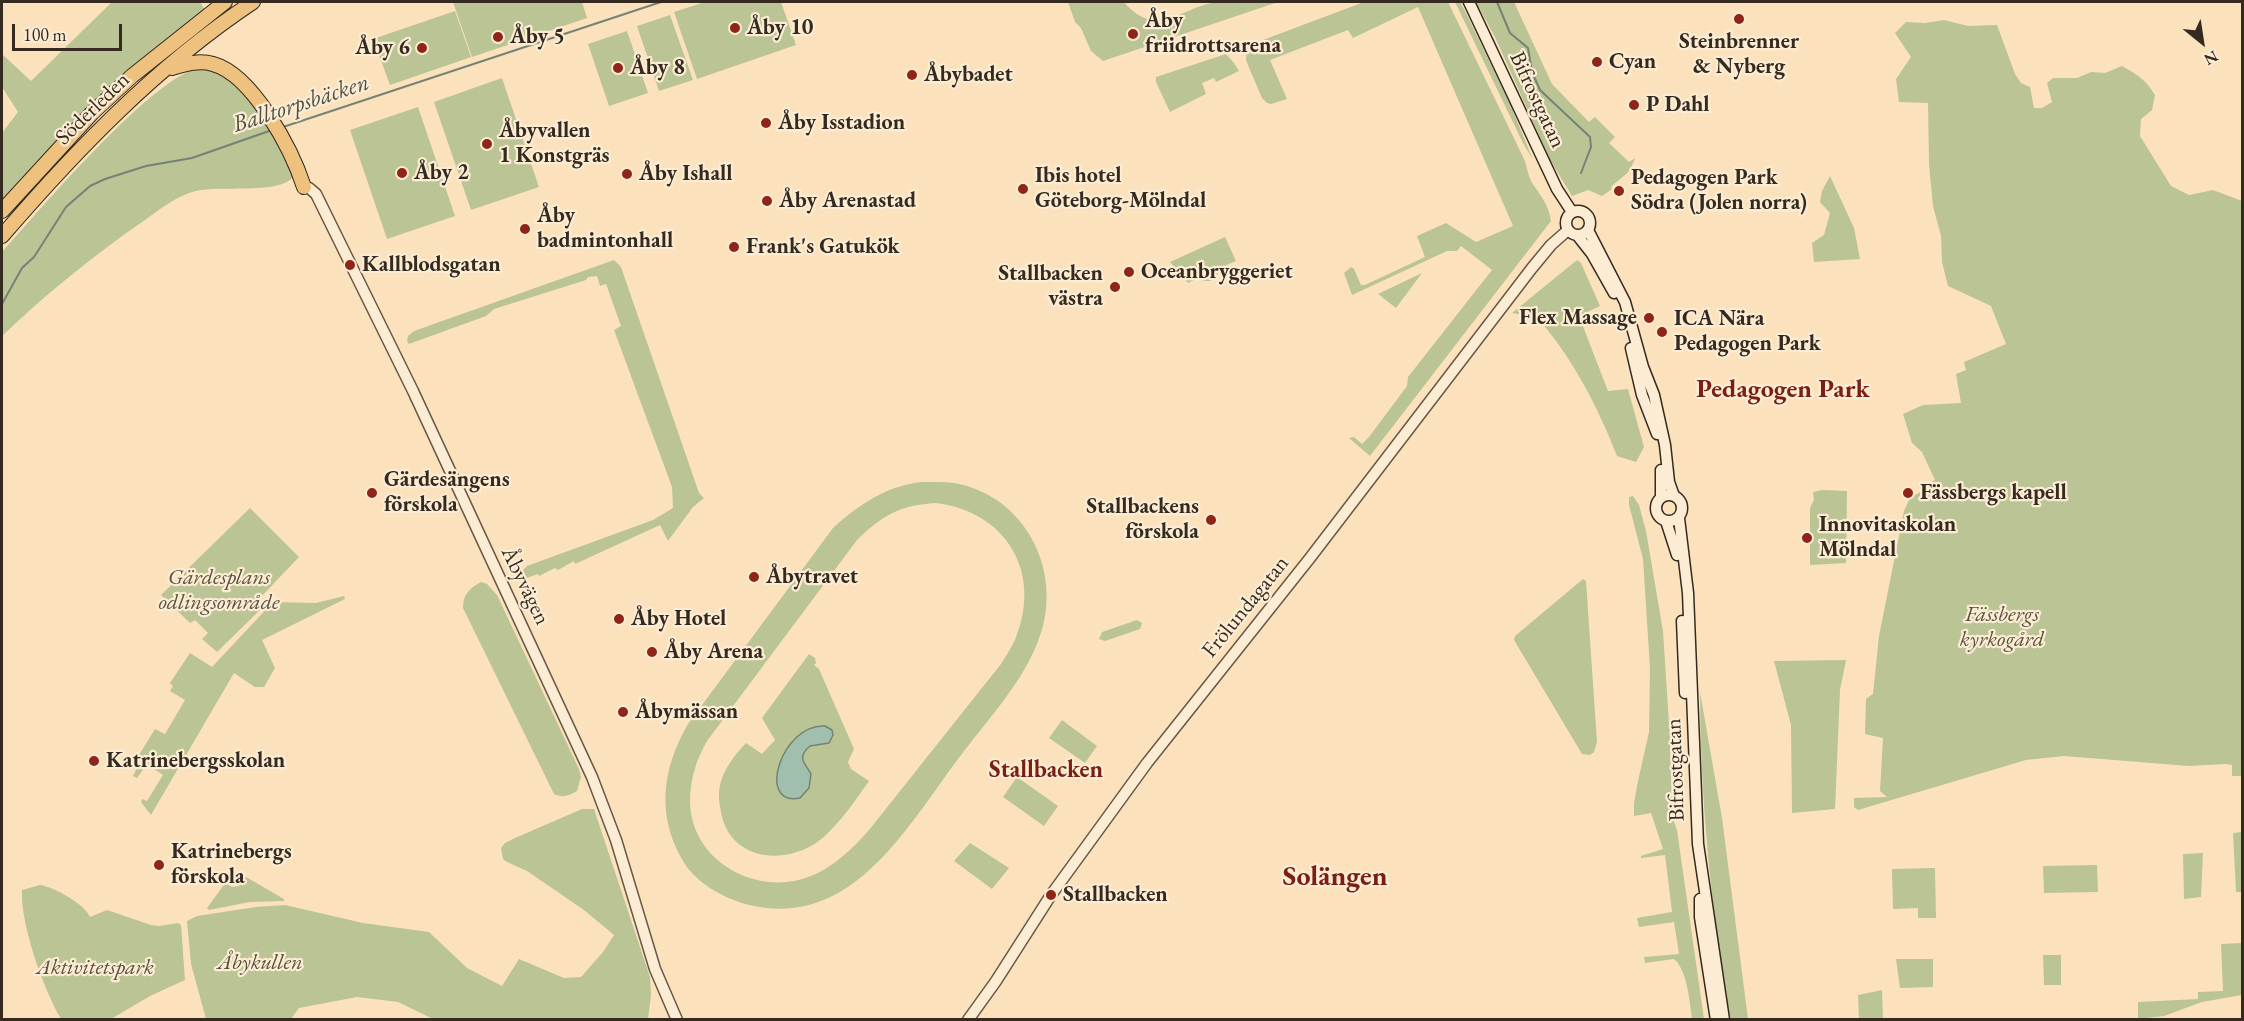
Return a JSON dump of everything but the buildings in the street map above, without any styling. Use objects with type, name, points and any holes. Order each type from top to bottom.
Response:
[{"type":"highway","name":"Söderleden","points":[[2,211],[92,113],[132,76],[225,2]]},
{"type":"highway","name":"Söderleden","points":[[2,236],[93,136],[162,72],[253,2]]},
{"type":"highway","points":[[162,72],[189,63],[203,62],[217,65],[233,75],[249,90],[278,129],[296,163],[304,187]]},
{"type":"main road","name":"Bifrostgatan","points":[[1469,2],[1557,189],[1572,212],[1581,211],[1587,215],[1590,222],[1588,230],[1625,302],[1643,367],[1654,394],[1665,445],[1669,482],[1674,496],[1683,507],[1678,518],[1688,593],[1698,844],[1724,1020]]},
{"type":"main road","name":"Åbyvägen","points":[[304,187],[316,194],[399,362],[579,747],[616,840],[650,954],[676,1020]]},
{"type":"main road","points":[[1572,212],[1566,220],[1573,232],[1584,234],[1588,230]]},
{"type":"main road","name":"Bifrostgatan","points":[[1573,232],[1588,248],[1607,281],[1620,311],[1642,395],[1659,441],[1661,498],[1657,504],[1657,512],[1660,518],[1666,521],[1676,548],[1679,567],[1692,835],[1696,881],[1700,895],[1700,917],[1716,1020]]},
{"type":"main road","name":"Frölundagatan","points":[[968,1020],[1051,895],[1147,763],[1310,558],[1532,268],[1551,245],[1573,232]]},
{"type":"main road","points":[[1661,498],[1667,495],[1674,496]]},
{"type":"main road","points":[[1666,521],[1678,518]]},
{"type":"green space","points":[[112,2],[200,2],[205,10],[150,53],[98,100],[2,201],[2,133],[18,112],[2,87],[2,54],[31,81]]},
{"type":"green space","name":"Åby 5","points":[[453,2],[582,2],[587,18],[472,57]]},
{"type":"green space","name":"Åby 10","points":[[705,2],[781,2],[796,45],[697,79],[674,12]]},
{"type":"green space","name":"Åby friidrottsarena","points":[[1068,2],[1124,2],[1147,19],[1158,20],[1217,2],[1278,2],[1103,61],[1091,51],[1081,28],[1075,22]]},
{"type":"green space","points":[[1364,2],[1448,2],[1525,161],[1531,181],[1546,204],[1551,221],[1370,456],[1349,438],[1354,437],[1362,444],[1369,437],[1407,386],[1408,377],[1492,270],[1461,246],[1457,251],[1447,251],[1352,295],[1344,273],[1351,267],[1361,285],[1365,285],[1425,257],[1417,236],[1446,223],[1476,242],[1513,226],[1418,7],[1353,38],[1348,30],[1270,60],[1287,99],[1271,104],[1262,98],[1246,60],[1247,46]]},
{"type":"green space","points":[[1455,2],[1460,2],[1465,11],[1511,106],[1533,160],[1523,143]]},
{"type":"green space","points":[[1476,2],[1514,2],[1552,84],[1589,122],[1595,117],[1615,137],[1609,143],[1629,162],[1635,158],[1628,172],[1602,196],[1588,190],[1572,196],[1550,160],[1495,37]]},
{"type":"green space","name":"Åby 6","points":[[455,11],[471,57],[390,85],[373,39]]},
{"type":"green space","points":[[670,15],[693,80],[659,91],[637,26]]},
{"type":"green space","name":"Fässbergs kyrkogård","points":[[1944,20],[1968,26],[1997,25],[2015,74],[2021,83],[2030,87],[2034,108],[2042,108],[2052,102],[2047,83],[2053,78],[2077,78],[2091,72],[2105,73],[2122,66],[2132,72],[2144,81],[2155,95],[2152,110],[2141,119],[2140,136],[2171,186],[2189,195],[2213,190],[2242,201],[2242,776],[2232,776],[2232,765],[2226,764],[2189,766],[2064,756],[2026,760],[1858,810],[1854,807],[1854,798],[1887,797],[1880,791],[1883,738],[1865,734],[1866,699],[1873,694],[1879,636],[1904,511],[1910,498],[1927,488],[1926,485],[1935,480],[1922,452],[1912,443],[1903,414],[1923,405],[1961,403],[1956,374],[1966,370],[1964,362],[2006,344],[1991,306],[1948,286],[1942,262],[1941,236],[1933,206],[1929,164],[1928,103],[1899,102],[1896,79],[1911,57],[1895,33],[1906,22],[1925,23]]},
{"type":"green space","name":"Åby 8","points":[[627,31],[648,93],[609,106],[588,44]]},
{"type":"green space","points":[[1226,54],[1239,71],[1216,82],[1214,78],[1202,83],[1206,94],[1170,112],[1156,82],[1156,77]]},
{"type":"green space","points":[[199,68],[218,73],[234,82],[247,94],[270,125],[294,176],[277,186],[207,189],[176,199],[89,261],[2,336],[2,252],[96,148],[153,95],[179,77]]},
{"type":"green space","name":"Åbyvallen 1 Konstgräs","points":[[502,78],[539,187],[471,210],[434,102]]},
{"type":"green space","name":"Åby 2","points":[[418,107],[455,216],[387,239],[350,130]]},
{"type":"green space","points":[[1830,176],[1854,228],[1860,259],[1814,262],[1812,243],[1824,235],[1830,213],[1820,202],[1822,191]]},
{"type":"green space","points":[[1225,237],[1236,261],[1224,266],[1212,280],[1196,279],[1188,283],[1170,262]]},
{"type":"green space","points":[[614,260],[621,267],[699,493],[704,498],[693,507],[668,541],[660,525],[575,564],[574,561],[558,570],[555,568],[539,576],[538,574],[521,580],[519,574],[527,566],[653,520],[673,508],[672,487],[614,330],[621,326],[606,284],[600,286],[597,276],[588,277],[586,280],[494,309],[486,316],[409,344],[408,336],[414,331]]},
{"type":"green space","points":[[1577,260],[1581,263],[1600,306],[1579,316],[1608,391],[1628,389],[1644,447],[1636,462],[1617,456],[1583,383],[1562,349],[1537,317],[1512,313]]},
{"type":"green space","points":[[1422,273],[1396,308],[1378,294]]},
{"type":"green space","points":[[945,482],[967,486],[990,496],[1010,510],[1025,528],[1037,549],[1044,572],[1047,596],[1044,620],[1030,660],[1001,704],[917,816],[871,869],[845,889],[815,903],[782,909],[745,904],[727,897],[710,888],[688,869],[674,844],[666,809],[666,792],[672,758],[679,741],[688,724],[833,528],[874,498],[909,484]],"holes":[[[936,503],[961,509],[982,519],[1000,533],[1013,550],[1021,570],[1024,592],[1023,615],[1015,640],[1001,664],[869,830],[836,862],[805,878],[775,882],[757,880],[739,874],[724,865],[710,853],[700,838],[693,821],[690,802],[694,770],[707,741],[866,531],[893,513],[912,506]]]},
{"type":"green space","points":[[1847,491],[1846,563],[1810,565],[1810,508],[1814,500],[1813,492]]},
{"type":"green space","points":[[1633,496],[1639,505],[1646,531],[1663,631],[1672,816],[1677,830],[1704,1019],[1692,1019],[1685,978],[1674,959],[1645,963],[1644,957],[1679,954],[1674,922],[1639,927],[1637,918],[1672,912],[1665,855],[1641,858],[1641,856],[1663,849],[1651,813],[1634,816],[1634,803],[1649,732],[1650,668],[1643,559],[1629,505],[1629,497]]},
{"type":"green space","name":"Gärdesplans odlingsområde","points":[[250,508],[299,557],[257,601],[262,608],[217,652],[202,639],[208,633],[195,620],[190,623],[161,595]]},
{"type":"green space","points":[[1583,579],[1586,581],[1597,742],[1594,752],[1590,755],[1582,754],[1514,640],[1515,636]]},
{"type":"green space","points":[[481,582],[487,584],[497,595],[579,769],[581,777],[577,791],[571,794],[563,796],[554,794],[463,608],[468,592]]},
{"type":"green space","points":[[344,596],[345,599],[262,640],[275,668],[264,687],[255,687],[234,673],[151,815],[141,802],[142,799],[147,801],[163,775],[147,764],[137,778],[133,776],[142,758],[139,755],[155,729],[165,734],[185,700],[170,691],[173,686],[170,683],[190,653],[212,667],[273,602],[316,603]]},
{"type":"green space","points":[[1137,620],[1142,623],[1140,629],[1105,641],[1099,639],[1102,632]]},
{"type":"green space","points":[[809,654],[815,658],[814,665],[819,669],[854,749],[848,762],[851,769],[869,781],[835,826],[819,841],[797,852],[783,855],[756,853],[744,848],[726,827],[720,805],[720,785],[727,767],[746,743],[762,754],[775,740],[762,718]]},
{"type":"green space","points":[[1846,660],[1840,690],[1835,809],[1792,813],[1791,725],[1774,661]]},
{"type":"green space","points":[[1700,692],[1722,818],[1748,1019],[1729,1019],[1712,897],[1702,774]]},
{"type":"green space","points":[[1062,720],[1097,746],[1085,763],[1049,738]]},
{"type":"green space","points":[[1017,777],[1058,806],[1044,826],[1003,797]]},
{"type":"green space","name":"Åbykullen","points":[[582,809],[594,809],[650,977],[651,995],[648,1019],[433,1019],[398,1002],[357,997],[299,1008],[291,1019],[206,1019],[191,964],[187,921],[197,916],[256,907],[285,905],[363,923],[429,932],[467,968],[502,986],[519,959],[564,978],[581,977],[603,952],[614,935],[584,910],[527,871],[503,859],[501,848],[515,838]]},
{"type":"green space","points":[[2242,832],[2242,892],[2236,892],[2233,833]]},
{"type":"green space","points":[[970,843],[1009,868],[992,889],[954,861]]},
{"type":"green space","points":[[2203,853],[2201,897],[2184,899],[2183,854]]},
{"type":"green space","points":[[2097,865],[2098,892],[2044,893],[2043,866]]},
{"type":"green space","points":[[1935,868],[1936,918],[1918,918],[1918,908],[1893,909],[1892,869]]},
{"type":"green space","points":[[246,877],[284,901],[250,902],[209,910],[207,908],[226,882],[232,887],[239,886]]},
{"type":"green space","name":"Aktivitetspark","points":[[40,885],[68,897],[82,907],[90,917],[107,910],[151,925],[178,923],[181,925],[185,980],[150,996],[111,1019],[61,1019],[47,991],[34,956],[22,904],[22,890]]},
{"type":"green space","points":[[2242,943],[2242,995],[2202,1002],[2164,1016],[2138,1019],[2138,1002],[2198,999],[2198,992],[2223,991],[2221,944]]},
{"type":"green space","points":[[2043,955],[2061,955],[2061,985],[2044,985]]},
{"type":"green space","points":[[1896,959],[1933,959],[1933,987],[1900,988]]},
{"type":"green space","points":[[1882,990],[1883,1019],[1859,1019],[1858,995]]},
{"type":"shaded area","points":[[825,726],[832,730],[833,735],[829,743],[810,746],[803,754],[803,760],[811,774],[809,788],[800,798],[786,797],[779,790],[777,778],[786,750],[797,737],[810,729]]},
{"type":"waterway","name":"Balltorpsbäcken","points":[[283,127],[661,2]]},
{"type":"waterway","points":[[1497,2],[1510,33],[1528,48],[1532,72],[1540,90],[1590,137],[1591,147],[1581,173]]},
{"type":"waterway","name":"Balltorpsbäcken","points":[[2,304],[22,268],[34,257],[66,207],[90,186],[146,166],[192,158],[272,130]]},
{"type":"place","name":"Steinbrenner & Nyberg","points":[[1739,19]]},
{"type":"place","name":"Åby 10","points":[[735,28]]},
{"type":"place","name":"Åby friidrottsarena","points":[[1133,34]]},
{"type":"place","name":"Åby 5","points":[[498,37]]},
{"type":"place","name":"Åby 6","points":[[422,48]]},
{"type":"place","name":"Cyan","points":[[1597,62]]},
{"type":"place","name":"Åby 8","points":[[618,68]]},
{"type":"place","name":"Åbybadet","points":[[912,75]]},
{"type":"place","name":"P Dahl","points":[[1634,105]]},
{"type":"place","name":"Åby Isstadion","points":[[766,123]]},
{"type":"place","name":"Åbyvallen 1 Konstgräs","points":[[487,144]]},
{"type":"place","name":"Åby 2","points":[[402,173]]},
{"type":"place","name":"Åby Ishall","points":[[627,174]]},
{"type":"place","name":"Ibis hotel Göteborg-Mölndal","points":[[1023,189]]},
{"type":"place","name":"Pedagogen Park Södra (Jolen norra)","points":[[1619,191]]},
{"type":"place","name":"Åby Arenastad","points":[[767,201]]},
{"type":"place","name":"Åby badmintonhall","points":[[525,229]]},
{"type":"place","name":"Frank's Gatukök","points":[[734,247]]},
{"type":"place","name":"Kallblodsgatan","points":[[350,265]]},
{"type":"place","name":"Oceanbryggeriet","points":[[1129,272]]},
{"type":"place","name":"Stallbacken västra","points":[[1115,287]]},
{"type":"place","name":"Flex Massage","points":[[1649,318]]},
{"type":"place","name":"ICA Nära Pedagogen Park","points":[[1662,332]]},
{"type":"place","name":"Gärdesängens förskola","points":[[372,493]]},
{"type":"place","name":"Fässbergs kapell","points":[[1908,493]]},
{"type":"place","name":"Stallbackens förskola","points":[[1211,520]]},
{"type":"place","name":"Innovitaskolan Mölndal","points":[[1807,538]]},
{"type":"place","name":"Åbytravet","points":[[754,577]]},
{"type":"place","name":"Åby Hotel","points":[[619,619]]},
{"type":"place","name":"Åby Arena","points":[[652,652]]},
{"type":"place","name":"Åbymässan","points":[[623,712]]},
{"type":"place","name":"Katrinebergsskolan","points":[[94,761]]},
{"type":"place","name":"Katrinebergs förskola","points":[[159,865]]},
{"type":"place","name":"Stallbacken","points":[[1051,895]]},
{"type":"district","name":"Pedagogen Park","points":[[1783,390]]},
{"type":"district","name":"Stallbacken","points":[[1046,770]]},
{"type":"district","name":"Solängen","points":[[1335,877]]}]
